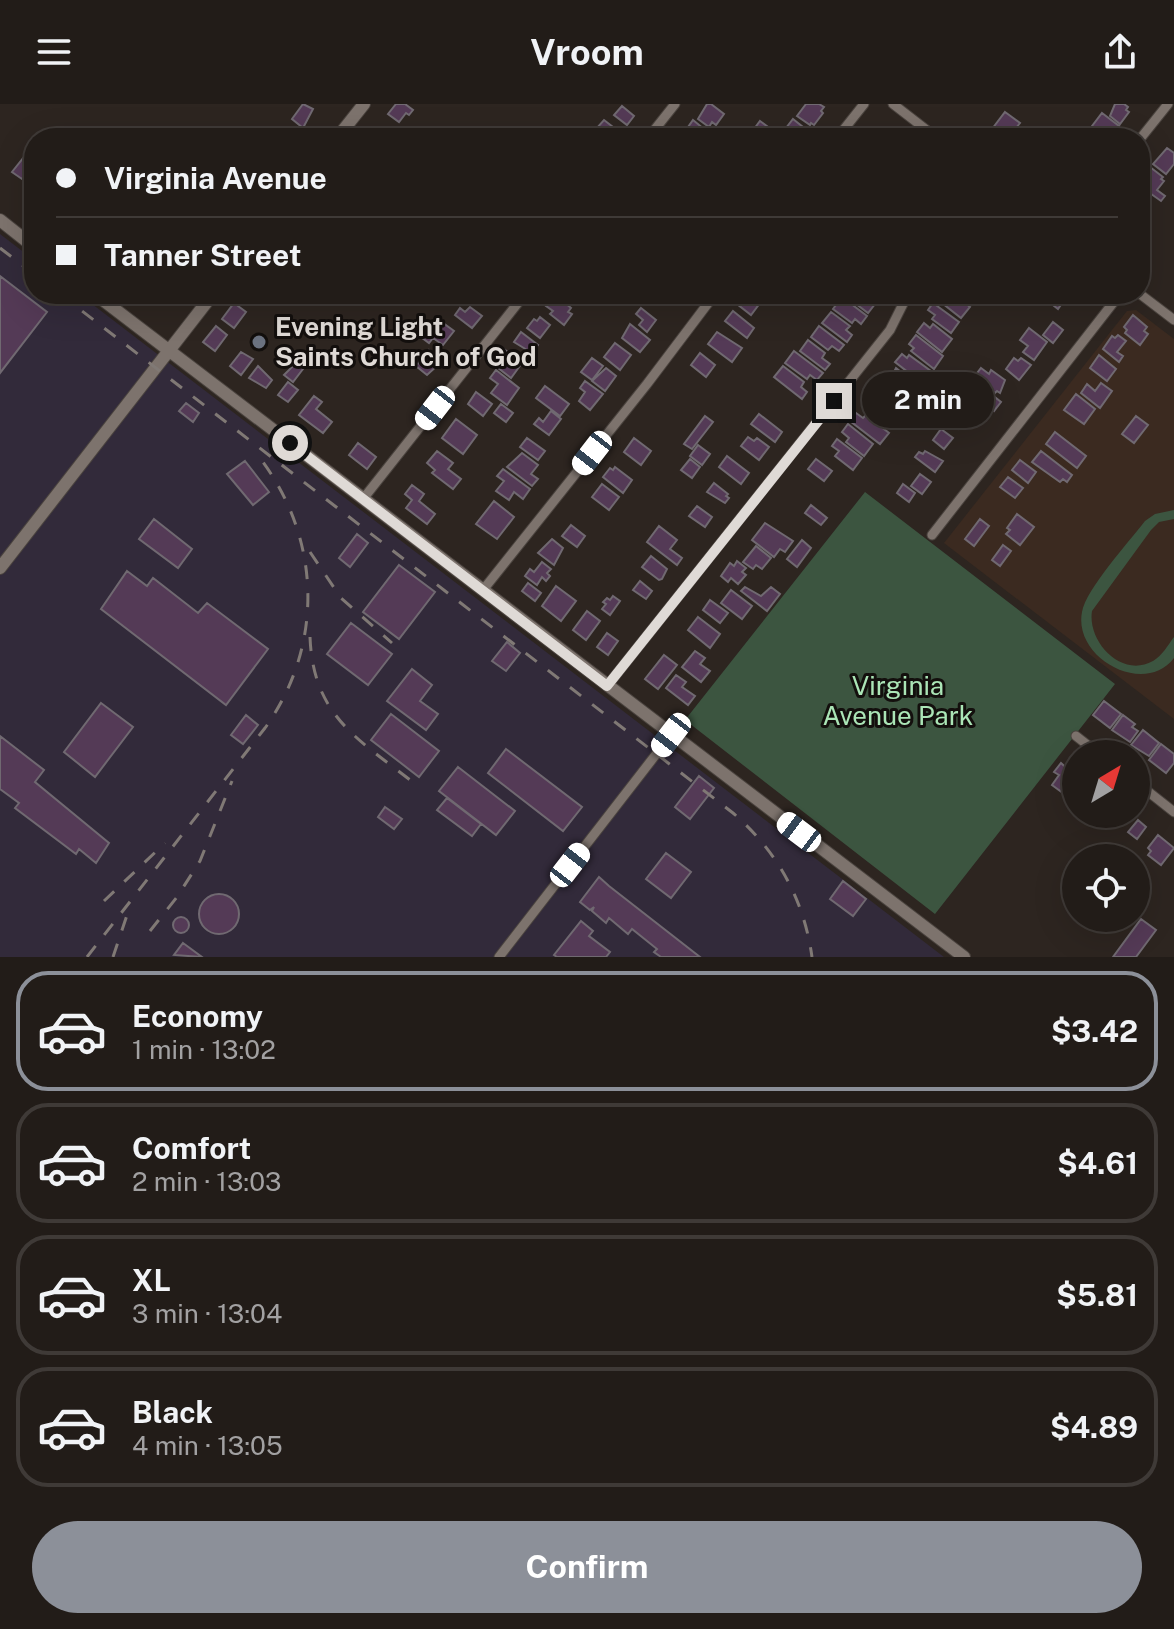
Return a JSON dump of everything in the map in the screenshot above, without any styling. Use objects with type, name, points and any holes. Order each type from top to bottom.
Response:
[{"type":"street","points":[[345,128],[364,104]]},
{"type":"street","points":[[656,128],[675,104]]},
{"type":"street","points":[[845,128],[864,104]]},
{"type":"street","points":[[893,104],[924,128]]},
{"type":"street","points":[[1149,128],[1168,104]]},
{"type":"street","points":[[0,220],[24,239]]},
{"type":"street","points":[[1150,302],[1174,320]]},
{"type":"street","points":[[108,304],[964,957]]},
{"type":"street","points":[[0,568],[205,304]]},
{"type":"street","points":[[363,499],[517,304]]},
{"type":"street","points":[[483,590],[707,304]]},
{"type":"street","points":[[607,686],[890,330],[903,304]]},
{"type":"street","points":[[932,535],[1112,304]]},
{"type":"street","points":[[499,957],[671,735]]},
{"type":"street","points":[[1076,736],[1081,740]]},
{"type":"street","points":[[1150,793],[1174,812]]},
{"type":"shaded area","points":[[0,234],[24,252],[24,304],[92,304],[944,957],[0,957]]},
{"type":"shaded area","points":[[1136,310],[1174,339],[1174,719],[944,543],[1127,311]]},
{"type":"green space","name":"Virginia Avenue Park","points":[[865,492],[1115,684],[1071,740],[1062,740],[1062,752],[935,914],[685,720]]},
{"type":"green space","points":[[1174,510],[1174,519],[1159,522],[1151,530],[1092,611],[1095,634],[1101,645],[1118,661],[1129,665],[1153,661],[1174,637],[1174,658],[1161,669],[1146,674],[1129,673],[1113,667],[1088,644],[1082,629],[1082,612],[1099,579],[1145,521],[1155,514]]},
{"type":"building","points":[[303,104],[313,109],[303,128],[292,119]]},
{"type":"building","points":[[396,104],[405,104],[413,110],[399,122],[388,114]]},
{"type":"building","points":[[707,104],[724,114],[716,125],[712,122],[709,127],[698,119]]},
{"type":"building","points":[[806,104],[824,107],[814,125],[797,116]]},
{"type":"building","points":[[1115,104],[1128,107],[1126,110],[1129,112],[1120,124],[1110,116]]},
{"type":"building","points":[[622,106],[634,116],[627,125],[614,115]]},
{"type":"building","points":[[1005,112],[1020,123],[1016,128],[993,128]]},
{"type":"building","points":[[1102,113],[1119,126],[1118,128],[1091,128]]},
{"type":"building","points":[[793,119],[804,128],[786,128]]},
{"type":"building","points":[[604,120],[613,127],[612,128],[597,128]]},
{"type":"building","points":[[693,120],[703,128],[687,128]]},
{"type":"building","points":[[760,121],[769,128],[755,128]]},
{"type":"building","points":[[1167,148],[1174,153],[1174,164],[1166,174],[1153,164]]},
{"type":"building","points":[[24,157],[22,179],[12,172]]},
{"type":"building","points":[[1150,167],[1163,177],[1161,179],[1164,181],[1157,190],[1165,196],[1161,201],[1150,193]]},
{"type":"building","points":[[0,276],[24,294],[24,304],[37,304],[47,312],[0,373]]},
{"type":"building","points":[[233,304],[246,312],[234,328],[222,319]]},
{"type":"building","points":[[566,304],[571,308],[568,312],[572,314],[564,325],[550,314],[553,311],[546,306]]},
{"type":"building","points":[[737,304],[759,304],[751,315]]},
{"type":"building","points":[[837,304],[851,304],[867,316],[861,324],[855,319],[852,323],[833,309]]},
{"type":"building","points":[[856,304],[875,304],[868,313]]},
{"type":"building","points":[[934,304],[959,322],[951,333],[932,319],[935,315],[928,310]]},
{"type":"building","points":[[943,304],[966,304],[970,307],[961,318]]},
{"type":"building","points":[[470,307],[482,316],[472,328],[455,315],[460,308],[465,312]]},
{"type":"building","points":[[641,308],[656,320],[647,332],[639,325],[643,320],[636,314]]},
{"type":"building","points":[[733,311],[754,328],[747,338],[725,321]]},
{"type":"building","points":[[831,312],[850,326],[846,330],[852,335],[847,342],[822,323]]},
{"type":"building","points":[[1133,315],[1147,327],[1144,331],[1148,334],[1140,345],[1125,333],[1127,330],[1124,327]]},
{"type":"building","points":[[540,317],[550,325],[540,338],[527,328]]},
{"type":"building","points":[[439,320],[454,331],[443,345],[433,338],[429,343],[413,331],[421,321],[435,334],[439,328],[435,325]]},
{"type":"building","points":[[1053,322],[1063,330],[1053,343],[1043,335]]},
{"type":"building","points":[[924,323],[930,328],[933,324],[952,339],[942,352],[917,332]]},
{"type":"building","points":[[630,324],[650,340],[640,352],[622,338]]},
{"type":"building","points":[[216,326],[227,335],[215,351],[203,342]]},
{"type":"building","points":[[819,326],[844,345],[839,351],[832,346],[828,350],[811,337]]},
{"type":"building","points":[[1029,328],[1047,342],[1034,360],[1023,352],[1028,346],[1020,340]]},
{"type":"building","points":[[521,332],[538,345],[532,353],[514,342]]},
{"type":"building","points":[[717,332],[742,348],[732,362],[708,344]]},
{"type":"building","points":[[916,335],[943,356],[934,369],[911,351],[914,348],[909,344]]},
{"type":"building","points":[[1118,335],[1126,341],[1117,352],[1123,356],[1119,362],[1103,349],[1112,336],[1115,338]]},
{"type":"building","points":[[808,340],[825,353],[822,358],[830,364],[825,370],[800,351]]},
{"type":"building","points":[[615,343],[631,355],[620,370],[604,357]]},
{"type":"building","points":[[504,349],[522,363],[511,378],[493,364]]},
{"type":"building","points":[[429,350],[439,358],[438,365],[427,375],[416,366]]},
{"type":"building","points":[[794,351],[823,373],[817,380],[810,375],[807,379],[785,363]]},
{"type":"building","points":[[241,352],[253,359],[241,375],[230,366]]},
{"type":"building","points":[[700,353],[715,365],[706,377],[691,365]]},
{"type":"building","points":[[902,354],[907,358],[909,355],[935,374],[926,386],[895,362]]},
{"type":"building","points":[[1099,355],[1116,369],[1107,381],[1090,368]]},
{"type":"building","points":[[592,358],[603,366],[592,380],[581,372]]},
{"type":"building","points":[[1014,358],[1018,361],[1021,358],[1031,365],[1019,380],[1006,369]]},
{"type":"building","points":[[296,363],[303,369],[293,382],[284,375]]},
{"type":"building","points":[[258,366],[272,380],[266,388],[249,378]]},
{"type":"building","points":[[783,366],[804,382],[801,387],[807,392],[802,399],[774,377]]},
{"type":"building","points":[[606,368],[616,376],[605,391],[592,381]]},
{"type":"building","points":[[896,368],[920,387],[911,399],[889,382]]},
{"type":"building","points":[[981,368],[989,374],[991,370],[1005,380],[1000,393],[995,393],[974,377]]},
{"type":"building","points":[[496,370],[519,388],[507,405],[491,393],[498,384],[490,378]]},
{"type":"building","points":[[585,381],[603,394],[590,410],[579,401],[585,392],[580,388]]},
{"type":"building","points":[[288,382],[298,390],[288,402],[278,395]]},
{"type":"building","points":[[1101,383],[1112,391],[1100,408],[1081,393],[1087,384],[1095,391]]},
{"type":"building","points":[[878,385],[885,390],[888,386],[907,400],[898,411],[873,392]]},
{"type":"building","points":[[545,386],[569,404],[560,416],[536,398]]},
{"type":"building","points":[[943,389],[956,399],[948,409],[935,399]]},
{"type":"building","points":[[973,389],[981,395],[983,391],[989,396],[991,394],[1001,402],[994,411],[986,405],[981,413],[964,400]]},
{"type":"building","points":[[476,392],[492,404],[483,416],[468,404]]},
{"type":"building","points":[[1076,394],[1095,409],[1084,424],[1064,410]]},
{"type":"building","points":[[871,395],[896,414],[887,426],[869,412],[872,408],[865,402]]},
{"type":"building","points":[[314,396],[322,402],[316,409],[332,422],[323,433],[299,415]]},
{"type":"building","points":[[959,400],[970,409],[966,414],[969,421],[959,429],[948,420]]},
{"type":"building","points":[[186,403],[199,413],[193,422],[179,411]]},
{"type":"building","points":[[501,404],[513,413],[506,422],[494,413]]},
{"type":"building","points":[[551,411],[561,419],[549,435],[534,424],[539,418],[543,422]]},
{"type":"building","points":[[856,413],[863,418],[866,415],[889,433],[880,444],[850,421]]},
{"type":"building","points":[[759,414],[782,432],[775,442],[751,424]]},
{"type":"building","points":[[705,416],[713,422],[692,449],[684,444]]},
{"type":"building","points":[[1136,416],[1148,425],[1134,443],[1122,434]]},
{"type":"building","points":[[456,419],[477,435],[463,454],[442,438]]},
{"type":"building","points":[[848,424],[873,444],[864,456],[846,442],[849,438],[842,432]]},
{"type":"building","points":[[941,429],[953,438],[944,449],[933,440]]},
{"type":"building","points":[[1055,432],[1086,456],[1077,468],[1046,444]]},
{"type":"building","points":[[748,437],[754,441],[757,438],[769,447],[759,460],[741,446]]},
{"type":"building","points":[[527,438],[545,451],[538,460],[520,447]]},
{"type":"building","points":[[634,438],[651,451],[641,465],[624,452]]},
{"type":"building","points":[[837,439],[862,458],[853,470],[835,456],[839,451],[832,446]]},
{"type":"building","points":[[358,443],[376,457],[367,469],[349,455]]},
{"type":"building","points":[[698,445],[710,454],[702,465],[690,456]]},
{"type":"building","points":[[437,451],[453,463],[448,469],[461,479],[453,489],[432,473],[435,470],[427,463]]},
{"type":"building","points":[[925,451],[943,461],[935,472],[915,457]]},
{"type":"building","points":[[1041,451],[1072,475],[1067,482],[1063,479],[1060,482],[1032,462]]},
{"type":"building","points":[[522,453],[538,465],[531,474],[538,479],[532,486],[507,467]]},
{"type":"building","points":[[727,456],[749,473],[741,484],[719,467]]},
{"type":"building","points":[[690,459],[700,467],[692,478],[681,470]]},
{"type":"building","points":[[816,459],[832,471],[824,481],[808,469]]},
{"type":"building","points":[[1020,460],[1036,472],[1028,483],[1012,470]]},
{"type":"building","points":[[245,461],[269,492],[253,505],[227,474]]},
{"type":"building","points":[[615,467],[632,480],[623,493],[603,477],[610,468],[613,470]]},
{"type":"building","points":[[503,469],[530,489],[523,499],[514,492],[509,500],[496,491],[504,481],[497,476]]},
{"type":"building","points":[[920,474],[931,482],[922,494],[911,486]]},
{"type":"building","points":[[1008,477],[1023,488],[1015,498],[1000,487]]},
{"type":"building","points":[[714,483],[728,494],[725,503],[707,492]]},
{"type":"building","points":[[602,484],[619,497],[609,510],[592,497]]},
{"type":"building","points":[[903,484],[915,493],[909,502],[897,493]]},
{"type":"building","points":[[412,485],[424,494],[419,501],[435,514],[427,524],[406,508],[412,500],[405,494]]},
{"type":"building","points":[[494,501],[514,517],[497,539],[476,524]]},
{"type":"building","points":[[811,505],[827,518],[821,525],[805,513]]},
{"type":"building","points":[[697,506],[712,517],[705,527],[689,516]]},
{"type":"building","points":[[1017,514],[1034,527],[1020,545],[1006,534]]},
{"type":"building","points":[[154,519],[192,549],[178,568],[139,539]]},
{"type":"building","points":[[980,519],[989,526],[974,546],[965,539]]},
{"type":"building","points":[[765,523],[793,541],[785,552],[780,549],[774,557],[752,540]]},
{"type":"building","points":[[571,525],[585,536],[577,547],[562,536]]},
{"type":"building","points":[[659,526],[677,540],[670,549],[682,558],[677,565],[647,542]]},
{"type":"building","points":[[357,534],[368,543],[350,567],[339,558]]},
{"type":"building","points":[[552,539],[563,548],[554,565],[538,553]]},
{"type":"building","points":[[802,540],[811,548],[797,567],[787,559]]},
{"type":"building","points":[[1003,545],[1011,551],[1000,566],[992,560]]},
{"type":"building","points":[[756,546],[771,558],[762,569],[756,565],[753,569],[743,562]]},
{"type":"building","points":[[651,556],[667,569],[662,579],[659,580],[642,567]]},
{"type":"building","points":[[737,561],[746,568],[742,572],[746,575],[738,584],[731,578],[728,582],[721,576],[730,563],[734,566]]},
{"type":"building","points":[[542,562],[551,569],[547,573],[550,576],[546,581],[542,577],[537,585],[525,576],[530,569],[534,572]]},
{"type":"building","points":[[399,565],[435,592],[399,639],[363,612]]},
{"type":"building","points":[[127,571],[147,586],[153,578],[198,613],[207,603],[268,649],[226,705],[101,609]]},
{"type":"building","points":[[640,581],[652,591],[646,599],[633,590]]},
{"type":"building","points":[[528,583],[541,593],[535,601],[522,591]]},
{"type":"building","points":[[556,586],[576,601],[561,621],[542,606]]},
{"type":"building","points":[[745,587],[761,596],[771,587],[780,594],[767,611],[741,591]]},
{"type":"building","points":[[731,590],[752,606],[742,619],[721,603]]},
{"type":"building","points":[[613,596],[620,601],[610,615],[602,609],[606,604],[603,602]]},
{"type":"building","points":[[710,600],[728,613],[720,623],[703,610]]},
{"type":"building","points":[[587,611],[600,621],[586,640],[573,630]]},
{"type":"building","points":[[698,617],[720,634],[710,648],[688,630]]},
{"type":"building","points":[[351,623],[392,654],[368,685],[327,654]]},
{"type":"building","points":[[607,633],[618,641],[608,655],[597,647]]},
{"type":"building","points":[[507,642],[520,653],[506,671],[492,661]]},
{"type":"building","points":[[695,651],[705,658],[700,664],[710,671],[701,682],[682,667]]},
{"type":"building","points":[[664,655],[677,665],[658,689],[645,679]]},
{"type":"building","points":[[412,669],[432,685],[420,701],[438,714],[426,730],[387,701]]},
{"type":"building","points":[[676,675],[686,682],[682,687],[695,696],[688,705],[666,688]]},
{"type":"building","points":[[1104,701],[1121,714],[1110,728],[1093,715]]},
{"type":"building","points":[[101,703],[133,727],[95,777],[64,752]]},
{"type":"building","points":[[391,714],[439,751],[419,777],[371,740]]},
{"type":"building","points":[[246,715],[258,725],[243,744],[231,735]]},
{"type":"building","points":[[1123,715],[1135,724],[1132,727],[1138,731],[1131,740],[1127,740],[1112,730]]},
{"type":"building","points":[[1143,730],[1159,743],[1150,755],[1150,740],[1135,740]]},
{"type":"building","points":[[0,736],[44,770],[35,782],[109,843],[96,863],[79,849],[76,854],[15,808],[19,803],[0,789]]},
{"type":"building","points":[[1161,744],[1174,754],[1174,763],[1166,773],[1150,759]]},
{"type":"building","points":[[506,749],[582,807],[563,831],[488,773]]},
{"type":"building","points":[[1061,763],[1062,792],[1052,785],[1059,775],[1054,772]]},
{"type":"building","points":[[458,767],[515,811],[496,835],[439,791]]},
{"type":"building","points":[[699,776],[714,788],[690,819],[675,807]]},
{"type":"building","points":[[447,798],[481,824],[472,836],[437,810]]},
{"type":"building","points":[[385,807],[402,819],[394,829],[378,817]]},
{"type":"building","points":[[1131,828],[1145,828],[1137,839],[1128,832]]},
{"type":"building","points":[[1158,835],[1174,848],[1161,865],[1150,857],[1150,845]]},
{"type":"building","points":[[666,853],[691,872],[671,898],[646,879]]},
{"type":"building","points":[[599,877],[700,957],[661,957],[654,952],[657,949],[632,929],[628,934],[609,918],[606,923],[592,911],[594,907],[590,910],[580,902]]},
{"type":"building","points":[[843,881],[866,899],[853,916],[830,899]]},
{"type":"building","points":[[219,894],[233,900],[239,914],[233,928],[219,934],[205,928],[199,914],[205,900]]},
{"type":"building","points":[[181,917],[187,919],[187,931],[181,933],[175,931],[173,925],[175,919]]},
{"type":"building","points":[[581,921],[593,931],[589,936],[610,952],[606,957],[554,955]]},
{"type":"building","points":[[1150,926],[1156,930],[1136,957],[1113,957],[1131,932],[1150,932]]},
{"type":"building","points":[[183,943],[202,957],[174,955]]},
{"type":"railway","points":[[0,248],[24,266]]},
{"type":"railway","points":[[73,304],[733,813],[763,843],[786,878],[802,915],[812,957]]},
{"type":"railway","points":[[87,957],[265,728],[285,695],[298,661],[306,625],[308,589],[303,553],[293,518],[278,485],[256,453]]},
{"type":"railway","points":[[310,552],[341,598],[392,643]]},
{"type":"railway","points":[[310,637],[313,664],[329,706],[357,738],[414,783]]},
{"type":"railway","points":[[150,931],[200,861],[232,781]]},
{"type":"railway","points":[[104,901],[165,843]]},
{"type":"railway","points":[[113,957],[127,915]]},
{"type":"place","name":"Evening Light Saints Church of God","points":[[259,342]]},
{"type":"route","points":[[290,443],[607,686],[834,401]]}]
